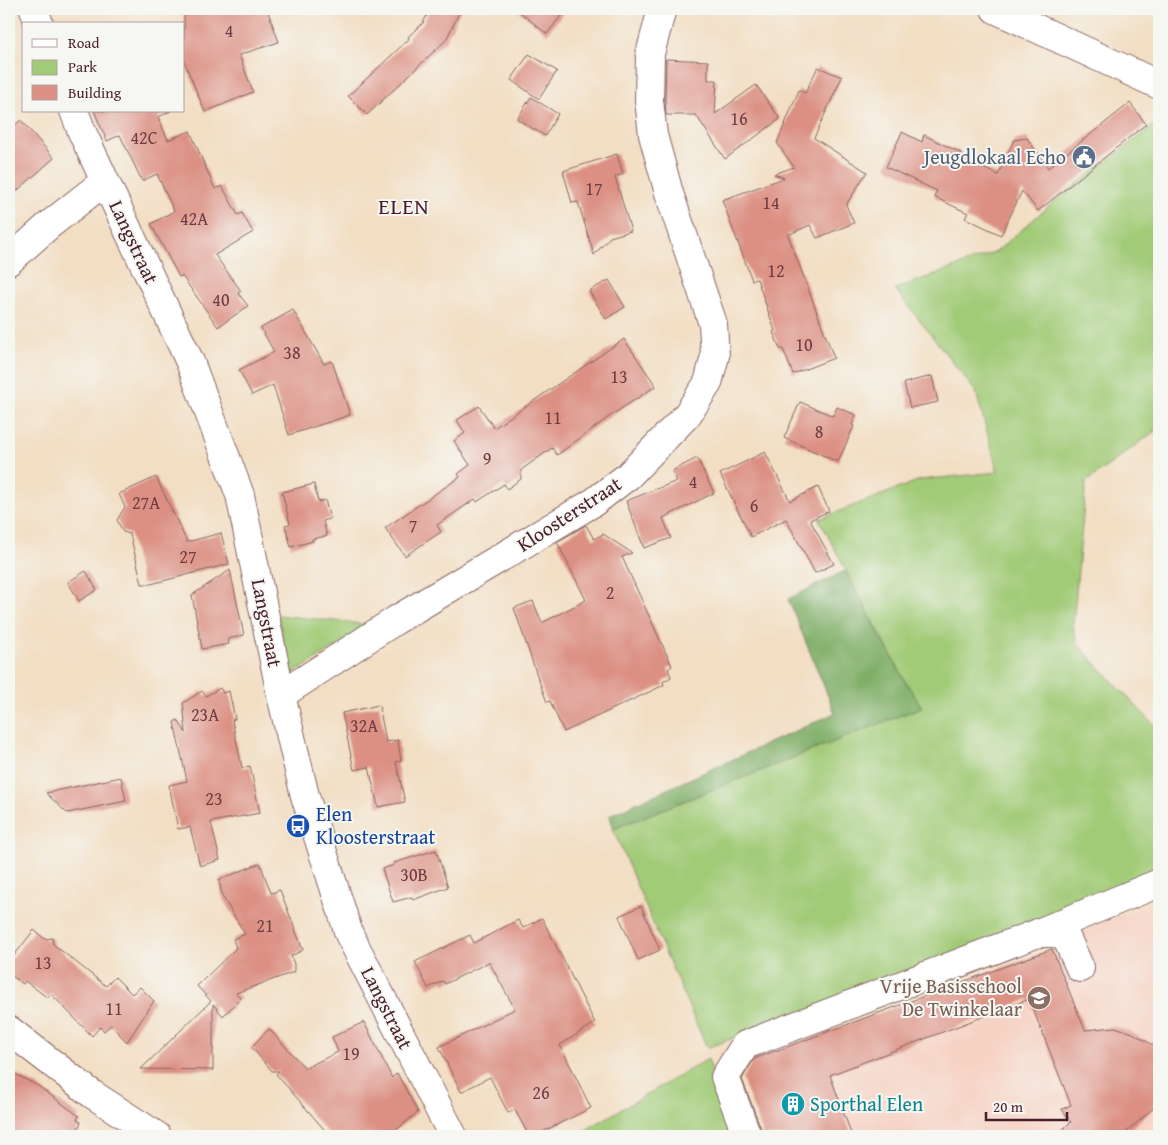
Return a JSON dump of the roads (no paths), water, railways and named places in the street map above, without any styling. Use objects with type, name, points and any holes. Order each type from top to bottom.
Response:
[{"type":"street","points":[[34,9],[39,22]]},
{"type":"street","name":"Kloosterstraat","points":[[281,695],[396,620],[594,502],[628,476],[687,415],[708,383],[715,356],[713,324],[669,193],[653,135],[649,100],[650,54],[662,9]]},
{"type":"street","points":[[995,9],[1159,85]]},
{"type":"street","name":"Langstraat","points":[[74,112],[190,362],[240,496],[281,695],[305,796],[349,934],[453,1136]]},
{"type":"street","points":[[9,260],[105,181]]},
{"type":"street","points":[[747,1136],[725,1077],[744,1044],[1038,933],[1159,883]]},
{"type":"street","points":[[1038,933],[1055,932],[1066,938],[1080,968]]},
{"type":"street","points":[[9,1030],[92,1094],[157,1136]]},
{"type":"place","name":"Jeugdlokaal Echo","points":[[1084,157]]},
{"type":"place","name":"Elen Kloosterstraat","points":[[298,826]]},
{"type":"place","name":"Vrije Basisschool De Twinkelaar","points":[[1039,998]]},
{"type":"place","name":"Sporthal Elen","points":[[793,1104]]},
{"type":"district","name":"ELEN","points":[[404,206]]}]
